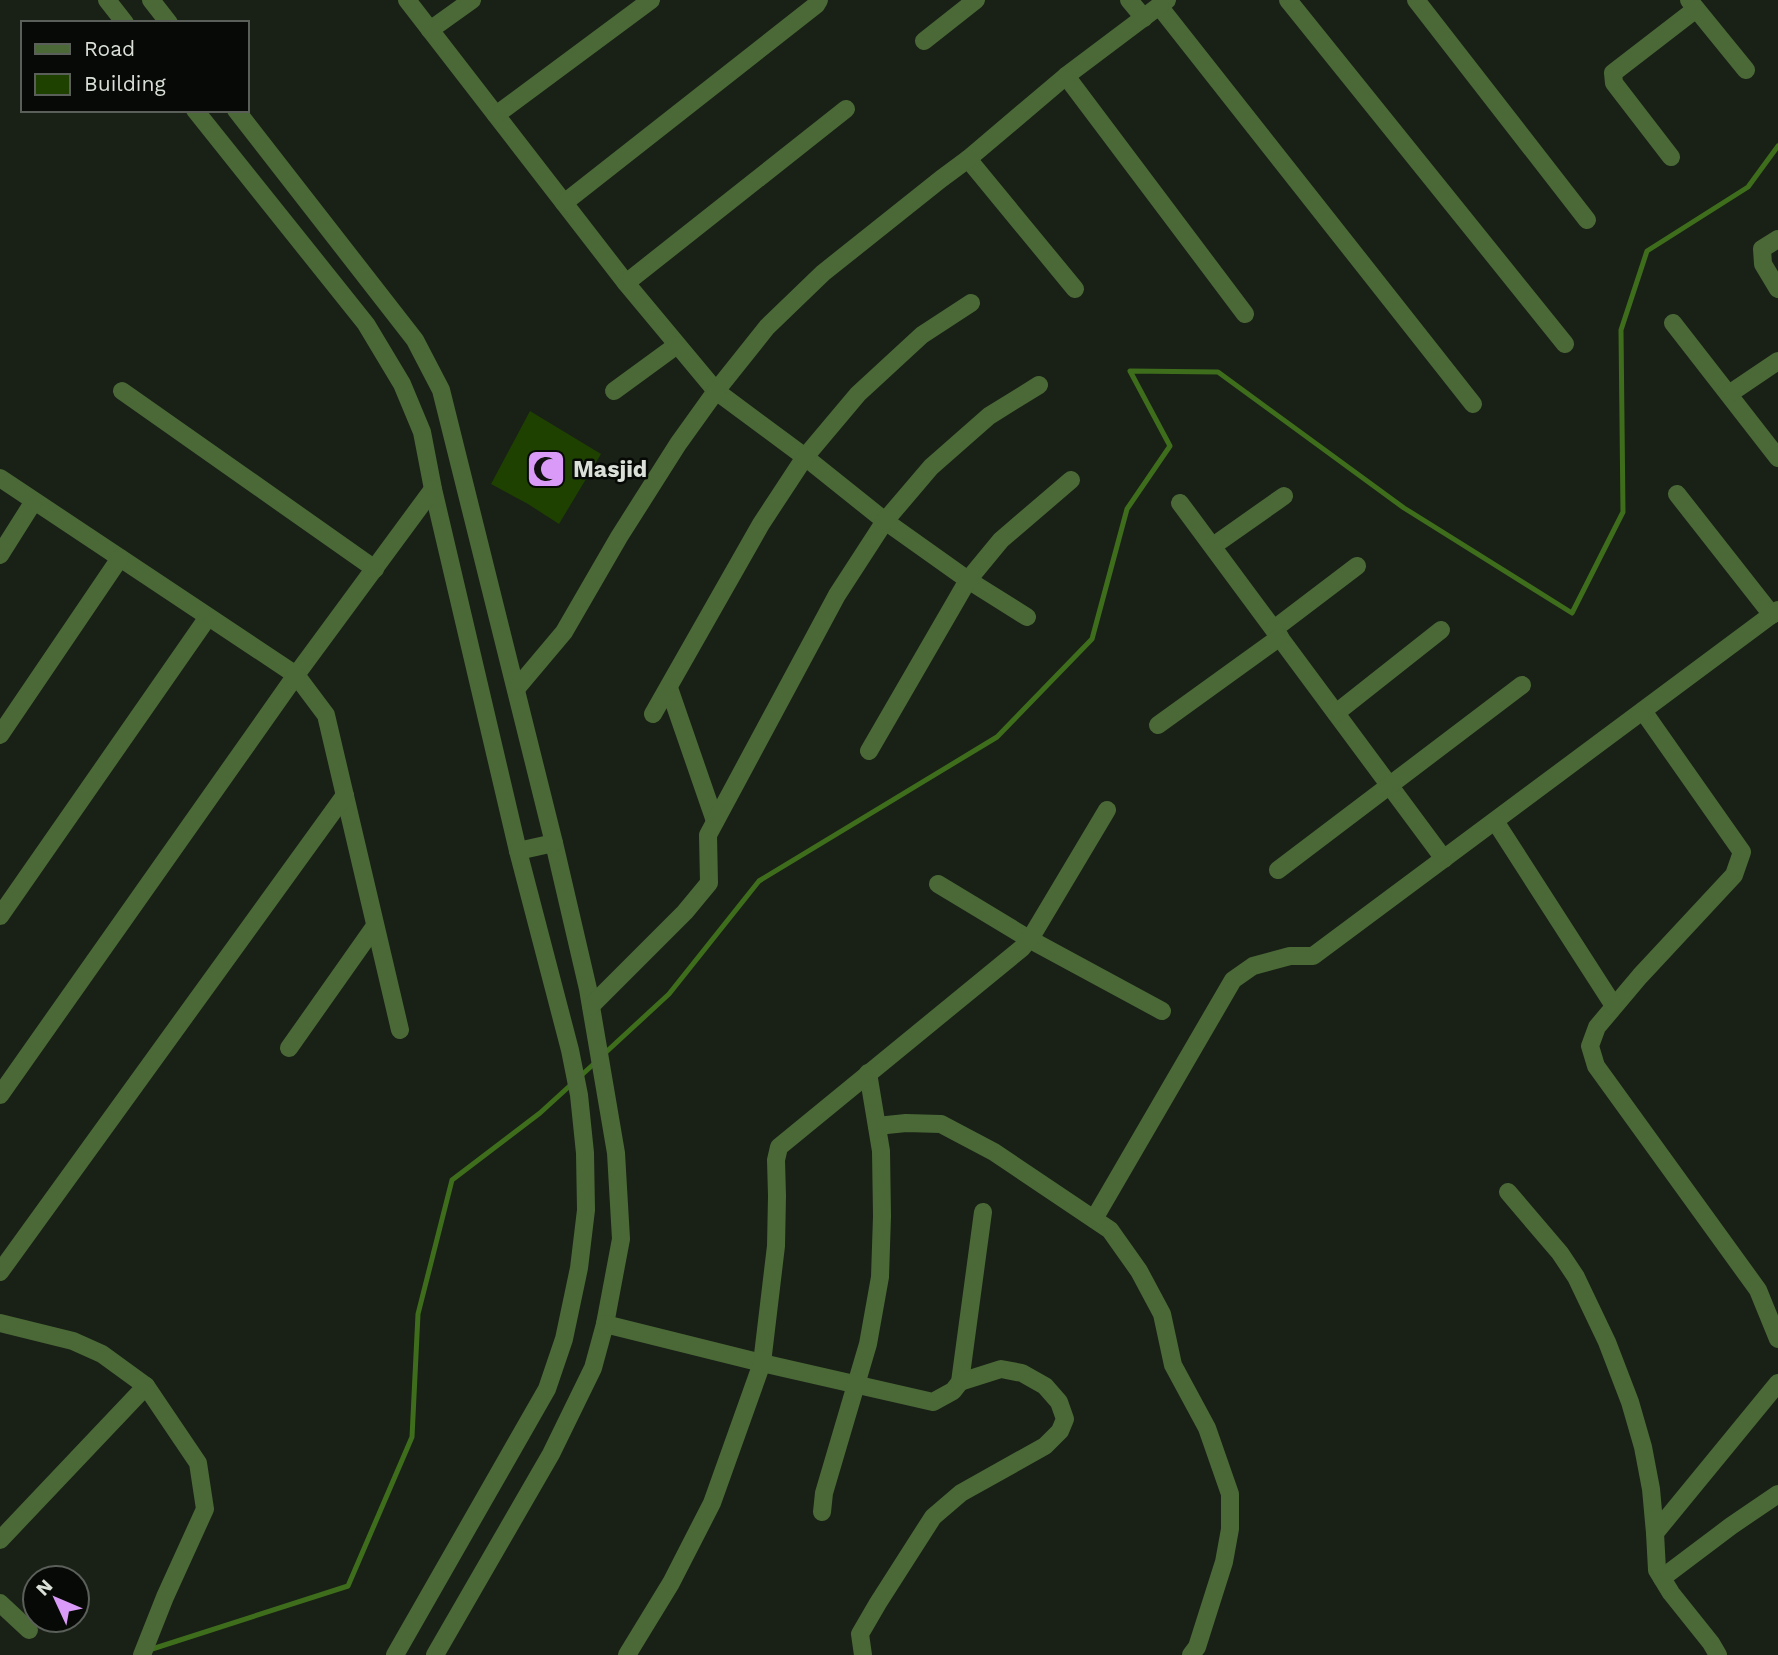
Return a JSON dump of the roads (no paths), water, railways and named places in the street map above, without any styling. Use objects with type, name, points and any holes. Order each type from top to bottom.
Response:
[{"type":"street","points":[[107,0],[123,21]]},
{"type":"street","points":[[151,0],[167,21]]},
{"type":"street","points":[[407,0],[626,282],[716,391],[885,521],[968,580],[1027,617]]},
{"type":"street","points":[[430,30],[472,0]]},
{"type":"street","points":[[496,115],[651,0]]},
{"type":"street","points":[[564,203],[819,0]]},
{"type":"street","points":[[924,41],[976,0]]},
{"type":"street","points":[[1129,0],[1143,18]]},
{"type":"street","points":[[1288,0],[1565,344]]},
{"type":"street","points":[[1416,0],[1587,220]]},
{"type":"street","points":[[516,690],[564,632],[619,537],[678,444],[767,327],[823,273],[968,159],[1066,76],[1163,3],[1473,404]]},
{"type":"street","points":[[1671,156],[1614,83],[1612,72],[1693,5],[1746,71]]},
{"type":"street","points":[[1066,76],[1245,314]]},
{"type":"street","points":[[626,282],[846,109]]},
{"type":"street","points":[[197,112],[366,324],[402,384],[422,432],[518,851],[570,1050],[578,1093],[585,1153],[586,1210],[579,1268],[564,1339],[547,1389],[395,1655]]},
{"type":"street","points":[[238,112],[415,340],[441,390],[554,843],[592,1014],[615,1153],[621,1239],[606,1324],[593,1368],[551,1454],[435,1655]]},
{"type":"street","points":[[968,159],[1075,289]]},
{"type":"street","points":[[1778,239],[1762,249],[1763,264],[1778,289]]},
{"type":"street","points":[[653,714],[761,524],[805,457],[858,394],[922,335],[971,303]]},
{"type":"street","points":[[1673,323],[1778,458]]},
{"type":"street","points":[[614,391],[677,345]]},
{"type":"street","points":[[1729,394],[1778,361]]},
{"type":"street","points":[[592,1014],[709,883],[708,835],[837,595],[885,521],[931,467],[989,416],[1039,385]]},
{"type":"street","points":[[122,391],[375,569]]},
{"type":"street","points":[[0,478],[296,675],[326,715],[400,1030]]},
{"type":"street","points":[[869,751],[968,580],[1001,540],[1071,480]]},
{"type":"street","points":[[0,1096],[296,675],[433,489]]},
{"type":"street","points":[[1094,1219],[1233,980],[1253,966],[1290,956],[1313,956],[1775,613],[1677,494]]},
{"type":"street","points":[[1213,547],[1284,496]]},
{"type":"street","points":[[0,555],[34,501]]},
{"type":"street","points":[[1181,502],[1444,859]]},
{"type":"street","points":[[0,735],[120,558]]},
{"type":"street","points":[[1158,724],[1277,633],[1357,566]]},
{"type":"street","points":[[0,916],[208,617]]},
{"type":"street","points":[[1336,713],[1441,630]]},
{"type":"street","points":[[1278,870],[1522,685]]},
{"type":"street","points":[[669,688],[715,821]]},
{"type":"street","points":[[1643,711],[1742,852],[1734,875],[1614,1006],[1597,1027],[1590,1046],[1596,1066],[1758,1290],[1778,1339]]},
{"type":"street","points":[[0,1272],[345,795]]},
{"type":"street","points":[[627,1655],[671,1583],[712,1503],[762,1363],[776,1246],[776,1160],[779,1147],[1022,948],[1107,810]]},
{"type":"street","points":[[1495,821],[1614,1006]]},
{"type":"street","points":[[518,851],[554,843]]},
{"type":"street","points":[[939,884],[1029,939],[1162,1011]]},
{"type":"street","points":[[289,1048],[375,926]]},
{"type":"street","points":[[822,1512],[824,1493],[867,1344],[880,1277],[881,1150],[868,1073]]},
{"type":"street","points":[[877,1126],[941,1124],[994,1152],[1110,1230],[1139,1271],[1162,1314],[1172,1365],[1207,1428],[1230,1494],[1230,1529],[1224,1562],[1191,1655]]},
{"type":"street","points":[[1508,1192],[1560,1253],[1576,1278],[1607,1342],[1630,1402],[1643,1447],[1651,1489],[1657,1570],[1718,1655]]},
{"type":"street","points":[[606,1324],[933,1402],[953,1391],[960,1382],[983,1212]]},
{"type":"street","points":[[0,1323],[74,1341],[102,1354],[146,1386],[198,1463],[205,1509],[144,1647]]},
{"type":"street","points":[[863,1655],[860,1634],[933,1517],[961,1493],[1045,1447],[1060,1431],[1065,1419],[1059,1402],[1045,1386],[1022,1373],[1001,1370],[960,1382]]},
{"type":"street","points":[[1655,1533],[1778,1383]]},
{"type":"street","points":[[0,1540],[146,1386]]},
{"type":"street","points":[[1662,1578],[1778,1494]]},
{"type":"street","points":[[0,1603],[21,1623]]},
{"type":"waterway","points":[[604,1054],[669,994],[759,881],[997,737],[1092,639],[1127,509],[1170,446],[1130,371],[1218,372],[1404,508],[1572,613],[1623,512],[1621,330],[1647,251],[1748,187],[1778,146]]},
{"type":"waterway","points":[[149,1650],[348,1586],[412,1437],[418,1314],[452,1180],[540,1113],[597,1061]]},
{"type":"place","name":"Masjid","points":[[546,469]]}]
